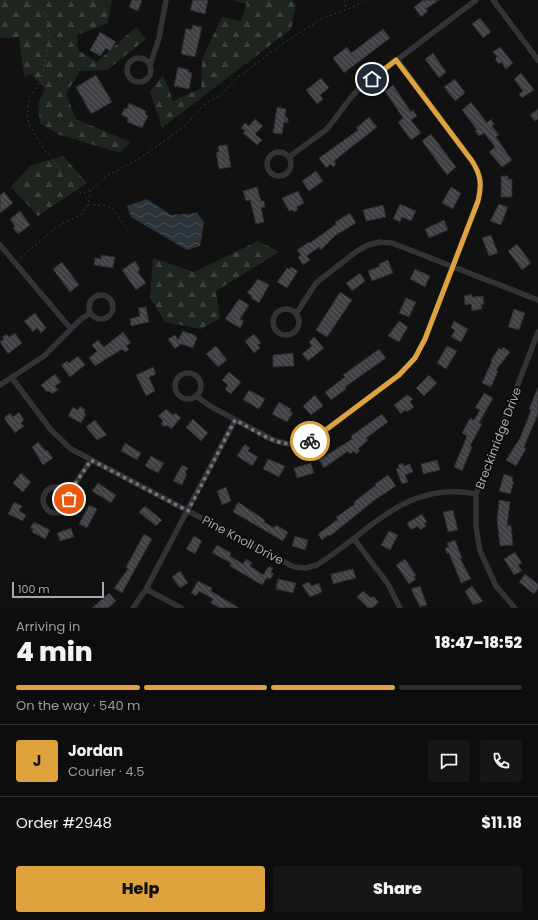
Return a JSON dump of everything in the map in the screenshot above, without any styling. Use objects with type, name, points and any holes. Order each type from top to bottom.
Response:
[{"type":"street","points":[[150,64],[143,58],[134,59],[127,66],[128,76],[135,82],[144,81],[151,74],[150,64],[159,38],[166,0]]},
{"type":"street","points":[[290,157],[327,129],[353,95],[396,60],[476,0]]},
{"type":"street","points":[[493,0],[538,60]]},
{"type":"street","points":[[196,396],[200,387],[198,378],[189,373],[179,376],[175,385],[178,395],[186,399],[196,396],[235,420],[273,440],[288,444],[309,441],[399,375],[415,358],[425,339],[478,201],[482,185],[478,170],[396,60]]},
{"type":"street","points":[[281,152],[290,157],[292,166],[287,174],[278,177],[269,172],[267,162],[272,154],[281,152]]},
{"type":"street","points":[[296,314],[316,282],[357,251],[368,245],[380,242],[392,243],[538,300]]},
{"type":"street","points":[[0,245],[71,329]]},
{"type":"street","points":[[0,385],[44,356],[71,329],[90,313],[90,301],[97,295],[105,295],[112,300],[114,308],[108,318],[96,318],[90,313]]},
{"type":"street","points":[[288,309],[296,314],[299,322],[293,333],[284,335],[276,331],[272,323],[277,312],[288,309]]},
{"type":"street","name":"Breckinridge Drive","points":[[515,608],[496,586],[480,551],[476,527],[476,494],[538,332]]},
{"type":"street","name":"Pine Knoll Drive","points":[[12,378],[60,441],[71,449],[294,567],[306,568],[317,565],[354,539],[375,521],[402,503],[422,495],[454,491],[476,494]]},
{"type":"street","points":[[133,608],[146,589],[235,420]]},
{"type":"street","points":[[66,492],[75,484],[91,460]]},
{"type":"street","points":[[59,487],[66,492],[69,499],[64,510],[53,512],[46,508],[43,499],[44,495],[50,488],[59,487]]},
{"type":"street","points":[[354,539],[388,584],[400,608]]},
{"type":"street","points":[[146,589],[181,608]]},
{"type":"path","points":[[21,0],[46,14],[50,36],[42,79],[29,98],[27,116],[29,125],[45,151],[51,156],[63,178],[82,194],[91,190],[105,177],[136,160],[183,128],[203,106],[222,93],[238,77],[285,42],[321,19],[358,5],[365,0]]},
{"type":"path","points":[[344,0],[346,9]]},
{"type":"path","points":[[15,263],[58,226],[82,214],[88,205],[91,190]]},
{"type":"path","points":[[88,205],[106,205],[113,208],[123,225],[130,232]]},
{"type":"green space","points":[[0,0],[112,0],[108,23],[77,35],[78,50],[97,62],[136,27],[146,39],[107,70],[80,71],[66,94],[76,119],[130,142],[120,153],[60,135],[40,123],[38,103],[45,89],[31,74],[24,77],[19,37],[0,38]]},
{"type":"green space","points":[[231,0],[292,0],[296,5],[291,29],[162,128],[150,92],[163,75],[173,101],[201,88],[202,59],[222,17],[241,21],[247,4]]},
{"type":"green space","points":[[63,156],[87,183],[38,216],[11,187],[30,166]]},
{"type":"green space","points":[[258,241],[279,252],[216,291],[220,318],[201,329],[165,322],[150,298],[153,258],[194,272]]},
{"type":"water","points":[[147,199],[171,215],[197,213],[204,222],[200,246],[187,250],[131,217],[127,206]]},
{"type":"building","points":[[132,0],[142,0],[138,11],[129,7]]},
{"type":"building","points":[[193,0],[208,0],[205,14],[190,10]]},
{"type":"building","points":[[423,0],[439,0],[426,9],[428,11],[421,17],[414,7]]},
{"type":"building","points":[[480,18],[491,32],[483,38],[472,24]]},
{"type":"building","points":[[193,25],[202,27],[195,57],[181,54],[186,28],[191,30]]},
{"type":"building","points":[[383,29],[390,38],[344,73],[333,58],[347,47],[351,53]]},
{"type":"building","points":[[100,32],[116,42],[110,51],[106,48],[100,56],[90,50]]},
{"type":"building","points":[[500,47],[513,63],[506,69],[501,62],[499,64],[495,59],[497,57],[493,52]]},
{"type":"building","points":[[433,53],[446,72],[439,78],[425,59]]},
{"type":"building","points":[[178,67],[189,70],[188,72],[192,73],[189,89],[174,86]]},
{"type":"building","points":[[521,73],[534,90],[522,98],[519,94],[523,91],[514,79]]},
{"type":"building","points":[[96,75],[112,102],[91,114],[76,87]]},
{"type":"building","points":[[321,78],[329,88],[320,95],[323,99],[317,104],[306,90]]},
{"type":"building","points":[[455,79],[465,93],[455,101],[444,87]]},
{"type":"building","points":[[393,85],[411,112],[413,110],[417,116],[411,120],[421,133],[411,140],[398,122],[403,118],[385,91]]},
{"type":"building","points":[[471,102],[487,123],[491,119],[494,124],[492,126],[499,135],[496,137],[512,160],[502,167],[489,152],[495,147],[484,133],[479,136],[475,131],[477,130],[462,110]]},
{"type":"building","points":[[129,103],[146,111],[145,114],[148,116],[142,128],[127,122],[128,118],[121,115],[125,108],[127,109]]},
{"type":"building","points":[[277,107],[286,109],[285,117],[288,118],[288,123],[284,122],[282,134],[273,133]]},
{"type":"building","points":[[538,109],[538,119],[535,121],[530,115]]},
{"type":"building","points":[[369,117],[377,127],[334,161],[336,164],[333,167],[331,164],[326,168],[319,158],[358,130],[356,128]]},
{"type":"building","points":[[255,119],[263,126],[255,134],[262,140],[257,145],[243,133],[245,131],[241,128],[245,123],[249,126]]},
{"type":"building","points":[[431,134],[456,167],[447,175],[422,141]]},
{"type":"building","points":[[227,145],[231,167],[219,169],[216,152],[219,152],[218,146]]},
{"type":"building","points":[[316,171],[323,181],[309,191],[302,181]]},
{"type":"building","points":[[501,176],[508,176],[508,179],[512,179],[512,197],[501,197]]},
{"type":"building","points":[[257,187],[261,201],[264,201],[265,207],[261,208],[264,222],[256,224],[250,200],[246,201],[243,191]]},
{"type":"building","points":[[451,187],[461,193],[453,209],[442,203]]},
{"type":"building","points":[[298,191],[304,203],[297,207],[298,210],[294,212],[293,210],[289,211],[282,198]]},
{"type":"building","points":[[4,192],[13,203],[0,213],[0,195]]},
{"type":"building","points":[[400,204],[416,211],[411,221],[402,217],[400,222],[393,219]]},
{"type":"building","points":[[499,204],[508,207],[501,225],[490,221]]},
{"type":"building","points":[[383,205],[386,217],[366,221],[363,210]]},
{"type":"building","points":[[20,211],[30,225],[18,234],[13,228],[15,226],[10,219]]},
{"type":"building","points":[[350,213],[356,223],[336,235],[321,250],[319,247],[307,256],[310,260],[303,265],[298,257],[301,255],[297,250],[309,242],[310,243],[336,224],[335,222]]},
{"type":"building","points":[[444,220],[448,230],[429,238],[425,229]]},
{"type":"building","points":[[491,235],[498,253],[489,256],[482,238]]},
{"type":"building","points":[[517,244],[531,263],[522,270],[508,251]]},
{"type":"building","points":[[101,255],[115,257],[113,268],[94,265],[95,258],[101,259]]},
{"type":"building","points":[[388,260],[393,273],[372,281],[368,271],[380,266],[379,264]]},
{"type":"building","points":[[135,261],[140,269],[138,272],[146,283],[136,290],[122,270]]},
{"type":"building","points":[[62,262],[79,285],[70,292],[53,269]]},
{"type":"building","points":[[291,267],[298,271],[287,288],[277,282],[287,268],[290,269]]},
{"type":"building","points":[[415,269],[430,276],[425,287],[410,279]]},
{"type":"building","points":[[360,273],[365,281],[352,291],[346,283]]},
{"type":"building","points":[[258,279],[269,285],[259,303],[251,298],[252,296],[247,293]]},
{"type":"building","points":[[340,292],[352,300],[327,337],[316,330]]},
{"type":"building","points":[[472,294],[472,297],[483,296],[484,304],[481,305],[482,309],[472,311],[471,304],[465,305],[464,296]]},
{"type":"building","points":[[406,298],[416,302],[409,317],[399,313]]},
{"type":"building","points":[[239,299],[249,305],[240,319],[244,321],[240,328],[225,319]]},
{"type":"building","points":[[146,307],[149,322],[131,326],[130,319],[140,316],[138,308]]},
{"type":"building","points":[[514,309],[525,313],[519,330],[508,327]]},
{"type":"building","points":[[35,313],[46,328],[41,333],[37,328],[33,332],[24,321]]},
{"type":"building","points":[[399,321],[408,327],[399,342],[388,336]]},
{"type":"building","points":[[454,321],[468,329],[461,342],[451,337],[455,330],[451,328]]},
{"type":"building","points":[[183,331],[195,335],[197,338],[193,348],[181,344],[175,349],[168,339],[175,335],[178,340]]},
{"type":"building","points":[[123,332],[131,343],[126,346],[129,350],[125,352],[122,349],[95,366],[89,358],[97,351],[92,345],[98,340],[104,347]]},
{"type":"building","points":[[15,333],[22,343],[8,354],[0,342],[4,339],[2,337],[7,334],[9,337]]},
{"type":"building","points":[[254,334],[261,343],[258,345],[260,348],[254,353],[245,341]]},
{"type":"building","points":[[314,337],[324,348],[308,361],[302,354],[312,346],[309,342]]},
{"type":"building","points":[[216,346],[227,360],[218,367],[206,354]]},
{"type":"building","points":[[447,346],[457,351],[446,369],[437,363]]},
{"type":"building","points":[[503,347],[510,352],[496,370],[498,371],[491,387],[482,383],[492,361],[491,360],[499,348],[501,350]]},
{"type":"building","points":[[379,349],[386,358],[345,387],[346,389],[331,400],[325,392],[345,377],[343,375]]},
{"type":"building","points":[[293,353],[294,366],[273,367],[273,355]]},
{"type":"building","points":[[78,356],[85,365],[70,377],[61,365],[67,361],[69,363]]},
{"type":"building","points":[[153,367],[156,374],[149,377],[155,391],[146,396],[136,375]]},
{"type":"building","points":[[229,372],[241,382],[231,394],[225,389],[228,385],[222,380]]},
{"type":"building","points":[[55,374],[61,382],[55,386],[58,390],[52,394],[49,391],[47,392],[41,385]]},
{"type":"building","points":[[429,375],[437,383],[424,396],[416,388]]},
{"type":"building","points":[[538,387],[538,414],[524,447],[526,449],[516,466],[506,460],[520,438]]},
{"type":"building","points":[[249,390],[265,399],[259,409],[243,400]]},
{"type":"building","points":[[484,393],[493,398],[479,423],[482,424],[470,446],[472,447],[462,471],[454,467],[467,436],[462,433],[470,418],[474,420],[480,410],[475,408]]},
{"type":"building","points":[[315,395],[323,406],[311,415],[303,406]]},
{"type":"building","points":[[407,395],[413,399],[410,402],[414,407],[407,412],[405,410],[401,414],[394,405]]},
{"type":"building","points":[[279,402],[291,409],[290,411],[293,413],[287,422],[272,414]]},
{"type":"building","points":[[80,406],[85,410],[84,413],[86,414],[81,423],[68,416],[73,407],[78,410]]},
{"type":"building","points":[[166,409],[173,415],[176,413],[181,418],[171,429],[167,425],[165,427],[161,424],[163,421],[158,416]]},
{"type":"building","points":[[19,412],[24,420],[21,423],[24,426],[15,433],[4,418],[10,413],[13,417]]},
{"type":"building","points":[[382,414],[388,422],[366,438],[368,440],[358,449],[360,451],[356,454],[354,451],[350,454],[348,451],[324,468],[319,460],[352,439],[351,436]]},
{"type":"building","points":[[193,419],[208,433],[201,441],[186,427]]},
{"type":"building","points":[[95,420],[107,435],[97,440],[86,427]]},
{"type":"building","points":[[38,442],[53,458],[43,465],[32,447]]},
{"type":"building","points":[[125,443],[141,453],[137,460],[121,451]]},
{"type":"building","points":[[245,444],[250,448],[248,451],[258,457],[252,466],[237,456]]},
{"type":"building","points":[[151,456],[164,463],[158,473],[145,466]]},
{"type":"building","points":[[268,459],[285,466],[279,477],[263,469]]},
{"type":"building","points":[[437,460],[440,470],[423,474],[421,464]]},
{"type":"building","points":[[311,463],[314,473],[297,478],[294,468]]},
{"type":"building","points":[[403,463],[404,466],[410,464],[413,472],[405,475],[408,482],[402,484],[396,469],[399,468],[398,465]]},
{"type":"building","points":[[182,465],[188,468],[182,485],[173,481]]},
{"type":"building","points":[[21,473],[31,482],[23,492],[13,483]]},
{"type":"building","points":[[504,474],[513,477],[512,481],[514,482],[510,494],[499,491]]},
{"type":"building","points":[[388,475],[396,486],[376,499],[330,536],[328,535],[322,540],[318,534],[338,519],[336,517],[355,504],[354,502],[376,485],[375,484]]},
{"type":"building","points":[[98,483],[116,495],[111,503],[92,491]]},
{"type":"building","points":[[226,487],[231,501],[222,505],[217,491]]},
{"type":"building","points":[[499,500],[510,502],[507,526],[511,525],[513,545],[500,546],[497,520]]},
{"type":"building","points":[[14,502],[22,506],[19,511],[26,515],[23,521],[8,514]]},
{"type":"building","points":[[238,502],[265,520],[264,522],[274,528],[276,525],[288,532],[283,541],[233,512]]},
{"type":"building","points":[[89,505],[97,509],[87,528],[79,524]]},
{"type":"building","points":[[145,506],[162,520],[156,526],[139,512]]},
{"type":"building","points":[[453,510],[458,530],[448,532],[443,512]]},
{"type":"building","points":[[422,514],[427,522],[424,523],[426,526],[420,530],[418,526],[411,530],[407,523]]},
{"type":"building","points":[[34,522],[50,530],[45,539],[32,532],[33,529],[30,528]]},
{"type":"building","points":[[71,528],[74,537],[60,541],[57,533]]},
{"type":"building","points":[[389,531],[398,535],[390,550],[381,545]]},
{"type":"building","points":[[144,534],[152,539],[122,593],[114,588],[128,569],[126,567]]},
{"type":"building","points":[[194,536],[202,541],[195,554],[186,549]]},
{"type":"building","points":[[295,536],[308,540],[305,550],[292,546]]},
{"type":"building","points":[[455,540],[462,558],[460,558],[471,579],[461,583],[449,553],[447,554],[445,548],[449,547],[447,543]]},
{"type":"building","points":[[217,545],[231,553],[230,556],[243,564],[246,559],[252,563],[250,566],[263,575],[269,566],[273,568],[271,572],[274,574],[270,579],[267,578],[262,585],[230,566],[231,563],[212,553]]},
{"type":"building","points":[[515,552],[522,563],[518,565],[522,571],[514,575],[504,559]]},
{"type":"building","points":[[405,559],[416,575],[414,577],[416,579],[409,584],[396,565]]},
{"type":"building","points":[[353,569],[356,578],[333,584],[331,574]]},
{"type":"building","points":[[180,571],[188,583],[180,588],[172,577]]},
{"type":"building","points":[[525,574],[538,584],[538,589],[534,594],[519,582]]},
{"type":"building","points":[[278,579],[296,583],[293,593],[276,589]]},
{"type":"building","points":[[198,581],[212,588],[211,591],[239,608],[220,608],[211,603],[213,599],[199,591],[196,596],[191,593]]},
{"type":"building","points":[[309,582],[311,586],[319,583],[322,592],[310,597],[302,585]]},
{"type":"building","points":[[420,586],[427,605],[420,607],[411,589]]},
{"type":"building","points":[[472,586],[483,601],[473,605],[465,591]]},
{"type":"building","points":[[363,591],[371,598],[373,596],[379,602],[372,608],[368,608],[357,597]]},
{"type":"building","points":[[109,593],[116,601],[108,608],[92,608]]},
{"type":"way so far","points":[[69,499],[66,492],[75,484],[91,460],[188,511],[235,420],[283,444],[295,444],[310,441]]},
{"type":"route","points":[[310,441],[399,375],[415,358],[425,339],[478,201],[482,185],[478,170],[472,161],[396,60],[372,79]]}]
